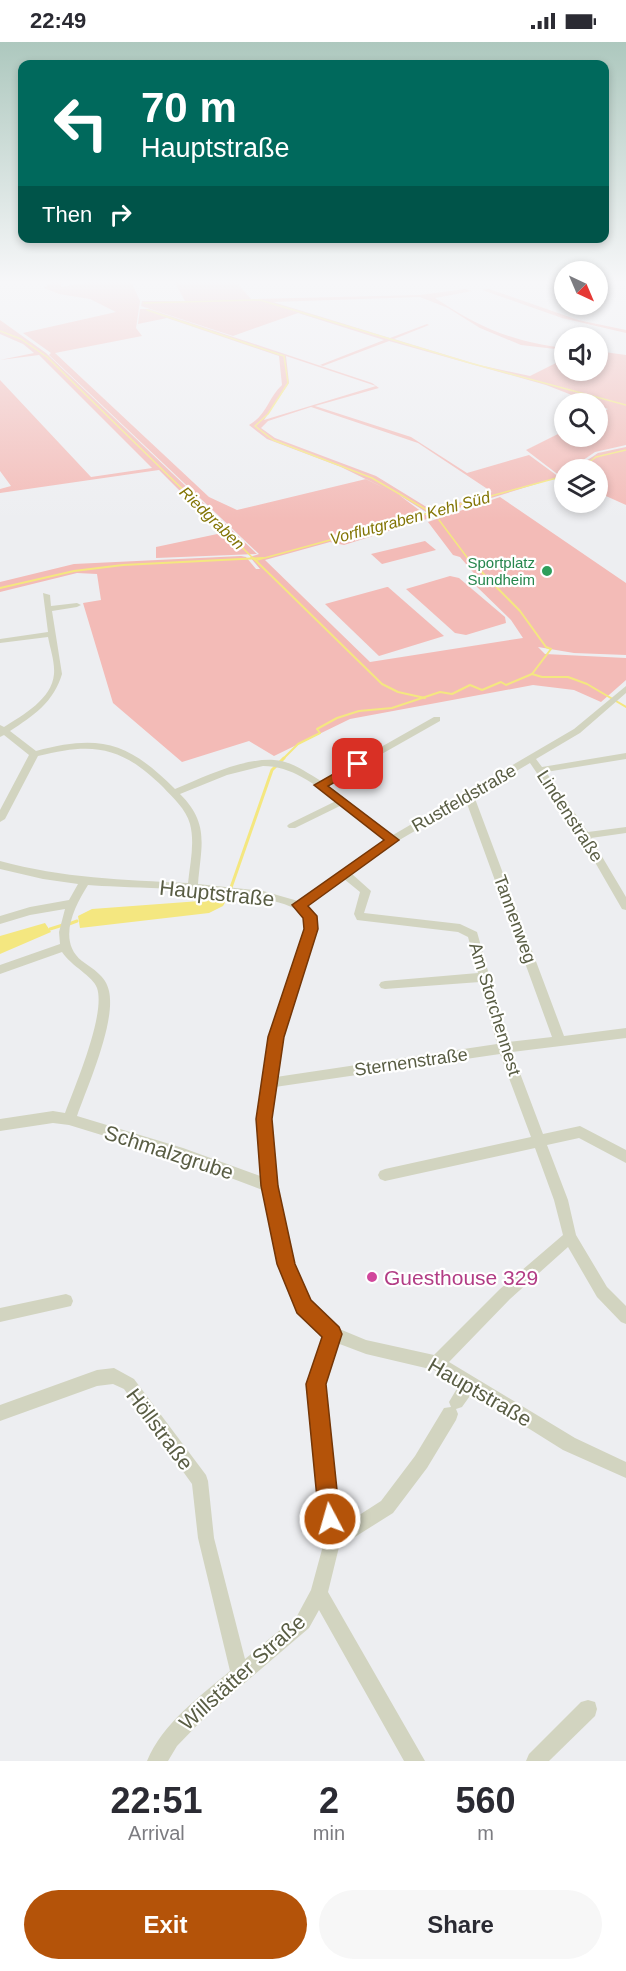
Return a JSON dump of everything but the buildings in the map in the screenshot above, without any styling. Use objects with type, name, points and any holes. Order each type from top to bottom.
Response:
[{"type":"street","points":[[46,595],[50,634],[58,674],[56,686],[45,702],[1,731],[34,754],[64,747],[113,747],[145,765],[174,793],[193,816],[196,829],[193,888]]},
{"type":"street","points":[[48,609],[77,605]]},
{"type":"street","points":[[0,641],[50,634]]},
{"type":"street","name":"Rustfeldstraße","points":[[299,905],[393,840],[577,731],[626,689]]},
{"type":"street","points":[[320,785],[437,719]]},
{"type":"street","points":[[0,819],[34,754]]},
{"type":"street","points":[[541,770],[626,756]]},
{"type":"street","name":"Lindenstraße","points":[[531,759],[541,770],[585,836],[626,906]]},
{"type":"street","points":[[174,793],[217,776],[273,762],[285,764],[320,785],[393,840]]},
{"type":"street","name":"Tannenweg","points":[[470,795],[560,1042]]},
{"type":"street","points":[[292,826],[341,802]]},
{"type":"street","points":[[585,836],[626,830]]},
{"type":"street","name":"Hauptstraße","points":[[0,865],[85,882],[193,888],[280,899],[299,905],[310,916],[311,929],[276,1037],[264,1119],[269,1186],[286,1264],[304,1306],[332,1334],[366,1347],[437,1363],[569,1444],[626,1470]]},
{"type":"street","name":"Am Storchennest","points":[[345,874],[366,891],[359,914],[361,917],[469,931],[473,935],[504,1048],[561,1200],[570,1238],[602,1292],[626,1317]]},
{"type":"street","points":[[69,1119],[97,1042],[104,994],[99,980],[76,962],[66,946],[64,933],[70,903],[85,882]]},
{"type":"street","points":[[0,920],[70,903]]},
{"type":"street","points":[[0,970],[66,946]]},
{"type":"street","points":[[385,985],[484,977]]},
{"type":"street","name":"Sternenstraße","points":[[268,1083],[504,1048],[626,1033]]},
{"type":"street","name":"Schmalzgrube","points":[[0,1125],[53,1117],[69,1119],[183,1154],[269,1186]]},
{"type":"street","points":[[385,1175],[580,1132],[626,1157]]},
{"type":"street","points":[[437,1363],[505,1294],[570,1238]]},
{"type":"street","points":[[0,1315],[66,1301]]},
{"type":"street","name":"Willstätter Straße","points":[[157,1761],[170,1739],[185,1723],[303,1622],[319,1593],[332,1542],[316,1384],[332,1334]]},
{"type":"street","name":"Höllstraße","points":[[0,1413],[97,1378],[114,1376],[129,1384],[200,1481],[206,1538],[240,1674]]},
{"type":"street","points":[[332,1542],[387,1507],[421,1462],[470,1382]]},
{"type":"street","points":[[319,1593],[415,1761]]},
{"type":"street","points":[[536,1761],[588,1709]]},
{"type":"shaded area","points":[[45,361],[55,361],[257,554],[156,558],[156,547],[222,533],[159,470],[0,493],[0,489],[11,486],[0,471],[0,380],[91,477],[152,468]]},
{"type":"shaded area","points":[[56,361],[64,361],[209,497],[237,510],[366,479],[267,439],[249,425],[260,416],[282,385],[280,361],[287,361],[289,383],[264,420],[376,386],[302,361],[306,361],[372,383],[379,388],[315,406],[411,437],[467,473],[529,455],[554,473],[554,479],[436,515],[431,515],[399,495],[430,518],[344,545],[330,542],[265,560],[370,662],[523,638],[511,620],[474,584],[478,578],[460,557],[453,555],[428,522],[500,497],[626,583],[626,655],[574,653],[538,647],[545,654],[626,658],[626,680],[601,702],[574,690],[533,685],[350,719],[274,756],[249,741],[182,762],[113,703],[83,603],[101,600],[97,574],[77,573],[0,592],[0,582],[74,564],[241,556],[246,557],[256,569],[260,569],[250,557],[259,554]],"holes":[[[311,407],[418,443],[492,492],[433,511],[376,476],[275,438],[261,428],[268,421]]]},
{"type":"shaded area","points":[[336,361],[323,366],[320,365]]},
{"type":"shaded area","points":[[461,361],[530,376],[554,364],[554,381],[608,381],[608,361],[626,361],[626,445],[595,452],[585,459],[554,459],[554,471],[526,450],[554,436],[554,447],[608,447],[608,393],[567,393]]},
{"type":"shaded area","points":[[626,447],[626,505],[608,497],[608,459],[589,459],[598,453]]},
{"type":"shaded area","points":[[425,541],[436,550],[382,564],[371,554]]},
{"type":"shaded area","points":[[450,576],[459,578],[505,617],[506,623],[466,635],[455,633],[406,589]]},
{"type":"shaded area","points":[[388,587],[444,636],[379,656],[325,604]]},
{"type":"shaded area","points":[[227,899],[223,906],[209,913],[80,928],[78,916],[92,909]]},
{"type":"shaded area","points":[[45,923],[51,932],[0,954],[0,936]]},
{"type":"waterway","name":"Riedgraben","points":[[51,361],[253,558]]},
{"type":"waterway","points":[[285,361],[288,383],[268,414],[255,426],[273,440],[372,478],[431,512]]},
{"type":"waterway","points":[[464,361],[626,405]]},
{"type":"waterway","name":"Vorflutgraben Kehl Süd","points":[[593,459],[626,450]]},
{"type":"waterway","name":"Vorflutgraben Kehl Süd","points":[[431,512],[554,479]]},
{"type":"waterway","name":"Vorflutgraben Kehl Süd","points":[[257,560],[431,512]]},
{"type":"waterway","points":[[439,520],[469,560]]},
{"type":"waterway","points":[[0,588],[74,571],[123,565],[253,558]]},
{"type":"waterway","name":"Riedgraben","points":[[253,558],[382,684],[398,692],[423,698]]},
{"type":"waterway","name":"Vorflutgraben Kehl Süd","points":[[253,558],[263,558]]},
{"type":"waterway","points":[[468,558],[520,611],[546,647],[551,649],[532,674]]},
{"type":"waterway","points":[[423,698],[440,692],[452,694],[470,685],[482,690],[501,682],[506,685],[532,674]]},
{"type":"waterway","points":[[532,674],[542,677],[568,677],[587,684],[626,707]]},
{"type":"waterway","points":[[227,899],[272,770],[298,744],[320,733],[317,729],[337,718],[359,711],[392,708],[423,698]]},
{"type":"waterway","points":[[69,924],[77,921]]},
{"type":"waterway","points":[[50,929],[63,925]]},
{"type":"place","name":"Sportplatz Sundheim","points":[[547,571]]},
{"type":"place","name":"Guesthouse 329","points":[[372,1277]]},
{"type":"route","points":[[330,1519],[316,1384],[332,1334],[304,1306],[286,1264],[269,1186],[264,1119],[265,1098],[276,1037],[311,929],[312,920],[305,909],[299,905],[393,840],[320,785],[358,764]]}]
